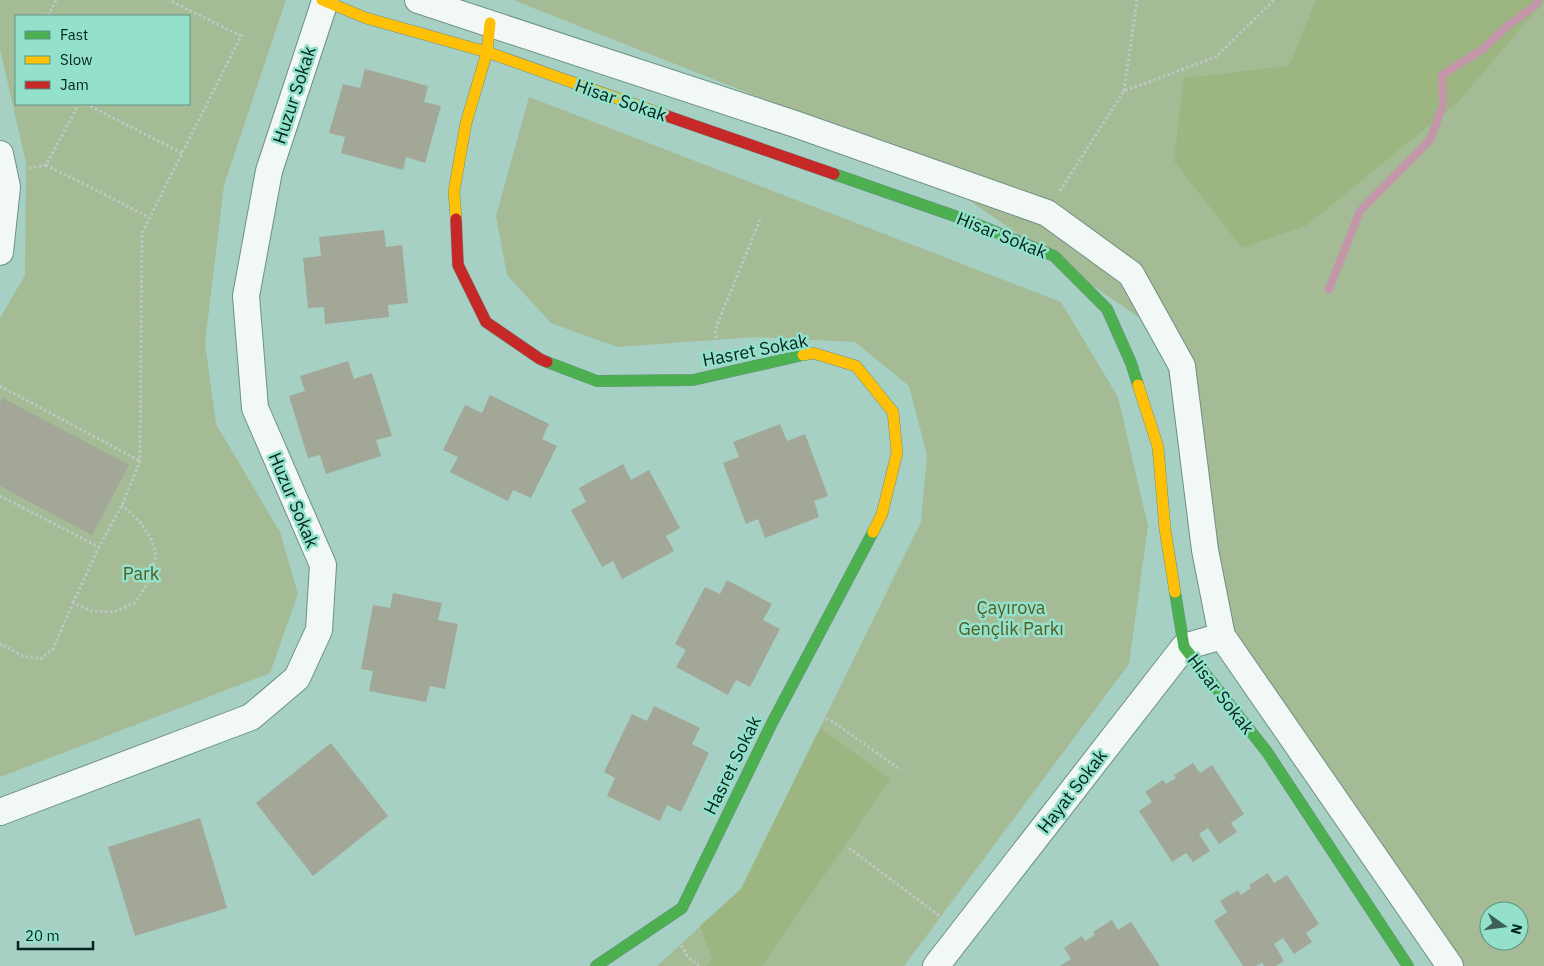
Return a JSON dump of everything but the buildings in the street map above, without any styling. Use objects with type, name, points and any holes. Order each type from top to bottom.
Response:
[{"type":"street","name":"Hisar Sokak","points":[[324,0],[366,18],[487,52],[623,102],[969,221],[1054,256],[1108,310],[1131,363],[1158,447],[1165,529],[1184,647],[1267,752],[1408,966]]},
{"type":"street","name":"Huzur Sokak","points":[[0,812],[251,718],[297,678],[319,630],[323,565],[255,408],[246,296],[269,171],[324,0]]},
{"type":"street","name":"Hisar Sokak","points":[[418,0],[795,124],[1046,213],[1131,274],[1182,366],[1205,550],[1222,636],[1450,966]]},
{"type":"street","name":"Hasret Sokak","points":[[490,23],[487,52],[466,123],[454,191],[458,265],[486,322],[540,359],[597,380],[692,380],[813,353],[856,366],[893,412],[897,453],[882,514],[772,722],[682,908],[596,966]]},
{"type":"street","points":[[0,252],[7,186],[2,163]]},
{"type":"street","points":[[1184,647],[1222,636]]},
{"type":"street","name":"Hayat Sokak","points":[[936,966],[1184,647]]},
{"type":"path","points":[[48,15],[56,0]]},
{"type":"path","points":[[0,645],[23,656],[41,659],[53,649],[99,548],[122,505],[140,461],[142,233],[241,36],[169,0]]},
{"type":"path","points":[[1046,213],[1124,91],[1137,0]]},
{"type":"path","points":[[1124,91],[1216,58],[1274,0]]},
{"type":"path","points":[[46,165],[77,105]]},
{"type":"path","points":[[88,105],[182,153]]},
{"type":"path","points":[[2,163],[46,165],[149,218]]},
{"type":"path","points":[[715,330],[760,220]]},
{"type":"path","points":[[0,386],[140,461]]},
{"type":"path","points":[[0,496],[99,548]]},
{"type":"path","points":[[73,603],[92,611],[114,612],[135,603],[150,579],[156,555],[150,539],[140,522],[122,505]]},
{"type":"path","points":[[833,722],[901,770]]},
{"type":"path","points":[[849,848],[927,906]]},
{"type":"path","points":[[687,956],[698,966]]},
{"type":"green space","name":"Park","points":[[0,0],[286,0],[224,185],[205,343],[216,424],[280,532],[298,594],[270,673],[0,777],[0,318],[25,275],[26,163],[0,49]]},
{"type":"green space","points":[[513,0],[1544,0],[1544,966],[1442,966],[1219,629],[1160,332],[902,154]]},
{"type":"green space","points":[[1316,0],[1544,1],[1459,101],[1307,225],[1242,248],[1174,161],[1184,78],[1289,66]]},
{"type":"green space","name":"Çayırova Gençlik Parkı","points":[[529,97],[1061,302],[1118,397],[1148,526],[1129,664],[904,966],[657,966],[741,889],[921,522],[927,455],[909,386],[855,342],[755,337],[617,347],[551,323],[507,275],[496,216]]},
{"type":"green space","points":[[820,728],[890,779],[762,966],[706,966],[712,959],[700,926],[741,889]]},
{"type":"waterway","points":[[1329,289],[1360,211],[1430,140],[1443,105],[1442,75],[1483,49],[1507,26],[1536,5],[1538,0]]},
{"type":"traffic: fast","points":[[834,174],[969,221],[1054,256],[1107,309],[1131,363],[1138,385]]},
{"type":"traffic: fast","points":[[547,362],[597,381],[693,380],[803,355]]},
{"type":"traffic: fast","points":[[596,966],[682,908],[772,723],[873,532]]},
{"type":"traffic: fast","points":[[1175,592],[1184,647],[1267,752],[1408,966]]},
{"type":"traffic: slow","points":[[322,0],[366,18],[487,52],[667,116]]},
{"type":"traffic: slow","points":[[456,219],[454,191],[466,123],[487,52],[490,23]]},
{"type":"traffic: slow","points":[[803,355],[813,353],[856,366],[893,412],[897,453],[882,514],[873,532]]},
{"type":"traffic: slow","points":[[1138,385],[1158,447],[1165,529],[1175,592]]},
{"type":"traffic: jam","points":[[667,116],[834,174]]},
{"type":"traffic: jam","points":[[456,219],[458,265],[486,322],[547,362]]}]
